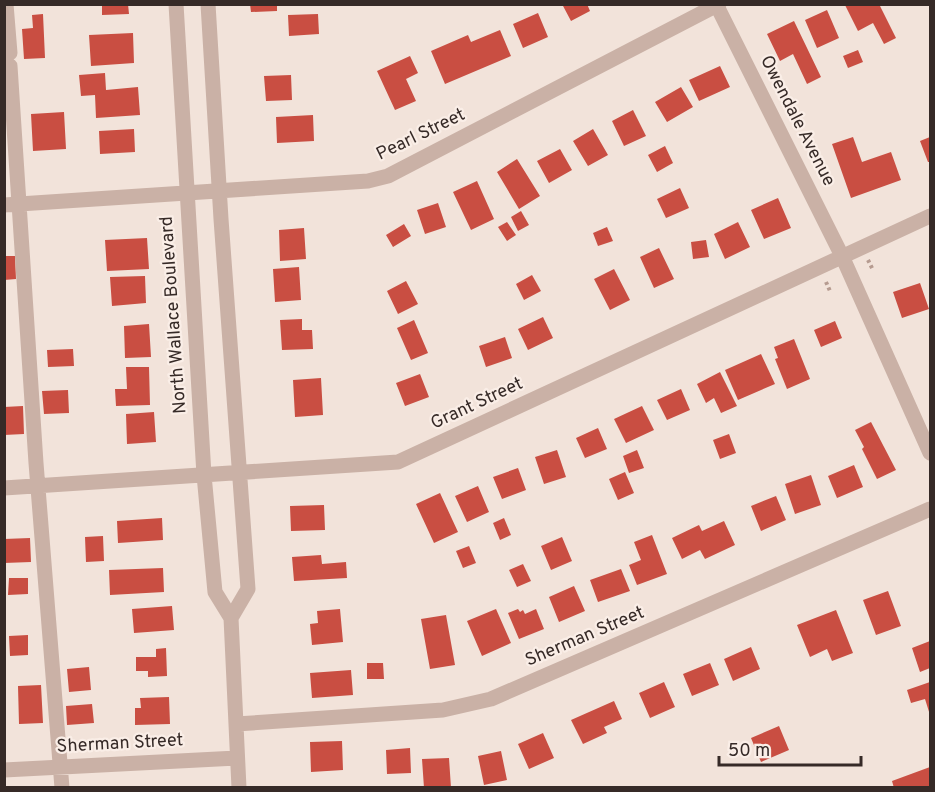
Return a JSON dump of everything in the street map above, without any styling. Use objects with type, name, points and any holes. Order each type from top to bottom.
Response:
[{"type":"street","points":[[6,4],[10,53],[7,59],[12,204],[38,486],[62,788]]},
{"type":"street","name":"North Wallace Boulevard","points":[[176,4],[204,475],[215,592],[231,618],[239,788]]},
{"type":"street","points":[[208,4],[248,589],[231,618]]},
{"type":"street","name":"Pearl Street","points":[[12,204],[368,181],[388,176],[717,5]]},
{"type":"street","name":"Owendale Avenue","points":[[717,5],[842,256],[930,453]]},
{"type":"street","name":"Grant Street","points":[[4,488],[398,462],[930,216]]},
{"type":"street","name":"Sherman Street","points":[[236,724],[443,710],[491,699],[930,509]]},
{"type":"street","name":"Sherman Street","points":[[4,770],[237,758]]},
{"type":"path","points":[[868,260],[873,270]]},
{"type":"path","points":[[826,282],[830,291]]},
{"type":"building","points":[[102,4],[128,4],[129,14],[102,15]]},
{"type":"building","points":[[250,4],[277,4],[277,11],[251,12]]},
{"type":"building","points":[[562,4],[587,4],[590,11],[571,21]]},
{"type":"building","points":[[879,4],[896,38],[884,44],[873,23],[858,31],[845,5]]},
{"type":"building","points":[[827,10],[839,38],[817,48],[805,20]]},
{"type":"building","points":[[538,13],[548,37],[523,48],[513,24]]},
{"type":"building","points":[[43,14],[45,58],[24,59],[22,29],[33,28],[32,15]]},
{"type":"building","points":[[318,14],[319,34],[289,36],[288,15]]},
{"type":"building","points":[[794,21],[821,77],[807,84],[793,54],[780,61],[767,34]]},
{"type":"building","points":[[500,30],[511,56],[445,84],[431,51],[468,35],[471,42]]},
{"type":"building","points":[[133,33],[134,63],[91,66],[89,35]]},
{"type":"building","points":[[858,50],[863,62],[848,68],[843,56]]},
{"type":"building","points":[[410,56],[418,73],[406,79],[416,101],[395,110],[377,71]]},
{"type":"building","points":[[720,66],[730,87],[699,101],[689,80]]},
{"type":"building","points":[[105,73],[106,90],[138,87],[140,115],[96,118],[95,95],[81,96],[79,75]]},
{"type":"building","points":[[291,75],[292,100],[266,101],[264,76]]},
{"type":"building","points":[[681,87],[693,107],[667,122],[655,102]]},
{"type":"building","points":[[633,110],[646,136],[624,146],[612,121]]},
{"type":"building","points":[[64,112],[66,149],[33,151],[31,114]]},
{"type":"building","points":[[313,115],[314,141],[277,143],[276,117]]},
{"type":"building","points":[[134,129],[135,152],[100,154],[99,131]]},
{"type":"building","points":[[593,129],[608,155],[588,166],[573,141]]},
{"type":"building","points":[[853,137],[862,162],[891,152],[901,180],[851,198],[832,144]]},
{"type":"building","points":[[930,137],[930,162],[928,162],[920,141]]},
{"type":"building","points":[[665,146],[673,163],[657,172],[648,155]]},
{"type":"building","points":[[560,149],[572,170],[549,183],[537,161]]},
{"type":"building","points":[[517,159],[540,196],[519,209],[497,172]]},
{"type":"building","points":[[477,181],[494,219],[471,230],[453,192]]},
{"type":"building","points":[[680,188],[689,208],[666,218],[657,199]]},
{"type":"building","points":[[778,198],[791,228],[764,239],[751,210]]},
{"type":"building","points":[[438,203],[446,227],[425,234],[417,210]]},
{"type":"building","points":[[521,211],[529,225],[518,231],[511,217]]},
{"type":"building","points":[[507,222],[516,235],[507,241],[498,227]]},
{"type":"building","points":[[738,222],[750,247],[725,259],[714,234]]},
{"type":"building","points":[[404,224],[411,236],[393,247],[386,235]]},
{"type":"building","points":[[607,227],[613,241],[598,246],[593,233]]},
{"type":"building","points":[[304,228],[306,259],[280,261],[279,230]]},
{"type":"building","points":[[147,238],[149,269],[107,271],[105,240]]},
{"type":"building","points":[[706,240],[709,257],[693,259],[691,242]]},
{"type":"building","points":[[659,248],[674,279],[654,288],[640,257]]},
{"type":"building","points":[[4,256],[15,256],[16,279],[4,280]]},
{"type":"building","points":[[299,267],[301,300],[275,302],[273,269]]},
{"type":"building","points":[[614,269],[630,300],[610,310],[594,279]]},
{"type":"building","points":[[532,275],[541,291],[524,300],[516,284]]},
{"type":"building","points":[[145,276],[146,303],[112,306],[110,277]]},
{"type":"building","points":[[406,281],[418,304],[398,314],[387,291]]},
{"type":"building","points":[[920,283],[929,309],[902,318],[893,292]]},
{"type":"building","points":[[543,317],[553,338],[528,350],[518,329]]},
{"type":"building","points":[[302,319],[302,330],[312,330],[313,349],[282,350],[280,320]]},
{"type":"building","points":[[414,320],[428,353],[411,360],[397,328]]},
{"type":"building","points":[[835,321],[842,338],[821,347],[814,330]]},
{"type":"building","points":[[149,324],[151,357],[125,358],[124,326]]},
{"type":"building","points":[[505,337],[512,358],[486,367],[479,346]]},
{"type":"building","points":[[794,339],[810,379],[787,389],[775,359],[778,358],[774,347]]},
{"type":"building","points":[[73,349],[74,366],[48,367],[47,350]]},
{"type":"building","points":[[761,354],[775,384],[738,400],[725,370]]},
{"type":"building","points":[[126,367],[149,367],[150,405],[116,406],[115,389],[127,389]]},
{"type":"building","points":[[720,372],[737,406],[721,413],[714,398],[706,403],[697,384]]},
{"type":"building","points":[[420,374],[429,397],[405,406],[396,383]]},
{"type":"building","points":[[321,378],[323,415],[295,417],[293,380]]},
{"type":"building","points":[[681,389],[690,410],[667,420],[657,400]]},
{"type":"building","points":[[68,390],[69,413],[44,414],[42,391]]},
{"type":"building","points":[[23,406],[24,434],[4,435],[4,407]]},
{"type":"building","points":[[642,406],[654,430],[626,443],[614,419]]},
{"type":"building","points":[[154,412],[156,442],[127,444],[126,414]]},
{"type":"building","points":[[871,422],[896,470],[877,479],[855,430]]},
{"type":"building","points":[[598,428],[607,449],[585,458],[576,438]]},
{"type":"building","points":[[729,434],[736,453],[720,459],[713,440]]},
{"type":"building","points":[[557,450],[566,477],[544,484],[535,457]]},
{"type":"building","points":[[637,450],[644,468],[629,473],[623,456]]},
{"type":"building","points":[[854,465],[863,487],[837,498],[828,476]]},
{"type":"building","points":[[518,468],[526,490],[502,499],[493,477]]},
{"type":"building","points":[[625,472],[634,493],[618,500],[609,479]]},
{"type":"building","points":[[811,475],[821,505],[795,514],[785,484]]},
{"type":"building","points":[[478,486],[489,512],[467,522],[455,496]]},
{"type":"building","points":[[440,493],[458,532],[434,543],[416,504]]},
{"type":"building","points":[[776,496],[786,520],[761,531],[751,506]]},
{"type":"building","points":[[324,505],[325,530],[291,531],[290,506]]},
{"type":"building","points":[[162,518],[163,540],[118,543],[117,521]]},
{"type":"building","points":[[504,518],[511,535],[500,540],[493,523]]},
{"type":"building","points":[[724,521],[735,545],[705,559],[700,550],[682,559],[672,538],[699,525],[702,531]]},
{"type":"building","points":[[652,535],[667,574],[637,585],[629,565],[641,560],[634,542]]},
{"type":"building","points":[[103,536],[104,561],[86,562],[85,537]]},
{"type":"building","points":[[562,537],[572,561],[551,570],[541,546]]},
{"type":"building","points":[[30,538],[31,562],[4,563],[4,539]]},
{"type":"building","points":[[469,546],[476,563],[463,568],[456,551]]},
{"type":"building","points":[[321,555],[322,564],[346,562],[347,578],[294,581],[292,557]]},
{"type":"building","points":[[523,564],[531,581],[517,587],[509,570]]},
{"type":"building","points":[[163,568],[164,592],[110,595],[109,570]]},
{"type":"building","points":[[621,569],[630,591],[598,602],[590,580]]},
{"type":"building","points":[[9,578],[28,578],[28,594],[8,595]]},
{"type":"building","points":[[574,586],[585,611],[559,622],[549,597]]},
{"type":"building","points":[[888,591],[901,626],[876,635],[863,600]]},
{"type":"building","points":[[172,606],[174,630],[134,633],[132,609]]},
{"type":"building","points":[[340,609],[343,642],[312,645],[310,624],[318,623],[317,611]]},
{"type":"building","points":[[496,609],[511,643],[482,656],[467,621]]},
{"type":"building","points":[[518,609],[520,612],[523,610],[525,614],[536,609],[544,629],[519,639],[508,613]]},
{"type":"building","points":[[836,610],[853,653],[832,661],[827,649],[810,657],[797,625]]},
{"type":"building","points":[[446,615],[455,665],[430,669],[421,619]]},
{"type":"building","points":[[28,635],[28,655],[10,656],[9,636]]},
{"type":"building","points":[[930,641],[930,668],[920,672],[912,648]]},
{"type":"building","points":[[751,647],[760,669],[733,681],[724,659]]},
{"type":"building","points":[[166,648],[167,676],[148,677],[148,671],[136,671],[136,657],[156,657],[156,649]]},
{"type":"building","points":[[367,663],[383,663],[384,679],[367,679]]},
{"type":"building","points":[[710,663],[719,685],[692,696],[683,674]]},
{"type":"building","points":[[89,667],[91,690],[69,692],[67,669]]},
{"type":"building","points":[[351,670],[353,695],[312,698],[310,673]]},
{"type":"building","points":[[664,682],[675,707],[650,718],[639,693]]},
{"type":"building","points":[[930,682],[930,715],[925,699],[911,703],[907,690]]},
{"type":"building","points":[[41,685],[43,723],[19,724],[18,686]]},
{"type":"building","points":[[169,697],[170,724],[135,725],[135,708],[141,708],[140,698]]},
{"type":"building","points":[[614,701],[622,719],[604,727],[607,733],[583,744],[571,720]]},
{"type":"building","points":[[92,704],[94,723],[67,725],[66,706]]},
{"type":"building","points":[[779,726],[789,750],[761,762],[751,738]]},
{"type":"building","points":[[543,733],[554,758],[529,769],[518,744]]},
{"type":"building","points":[[342,741],[343,770],[311,772],[310,742]]},
{"type":"building","points":[[410,748],[411,773],[387,774],[386,750]]},
{"type":"building","points":[[501,751],[507,780],[484,785],[478,756]]},
{"type":"building","points":[[449,758],[451,788],[424,788],[422,759]]},
{"type":"building","points":[[930,767],[930,788],[894,788],[892,781]]}]
